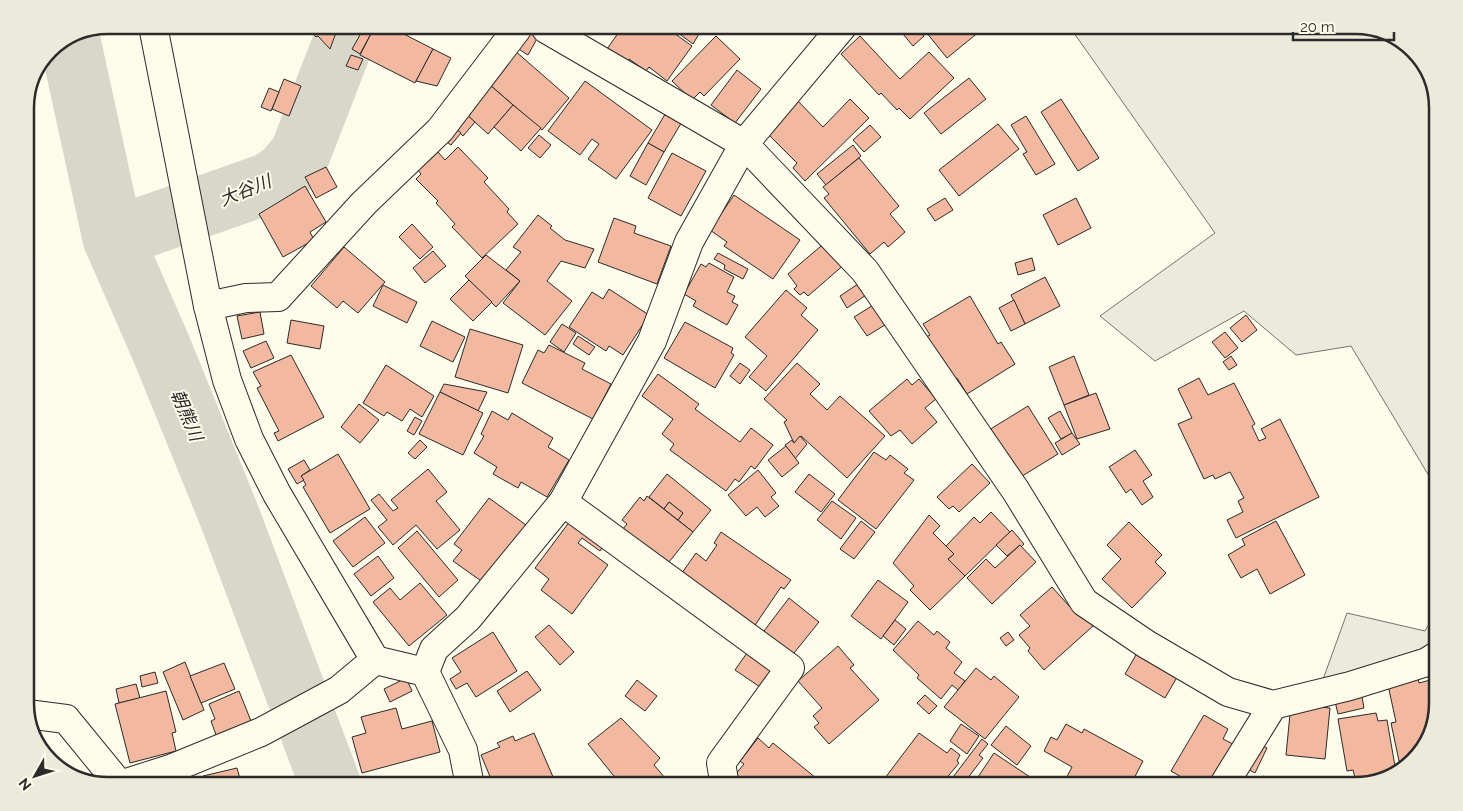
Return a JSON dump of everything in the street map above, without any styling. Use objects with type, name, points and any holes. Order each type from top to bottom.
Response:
[{"type":"street","points":[[155,34],[208,306],[227,380],[249,439],[277,494],[375,660],[425,672]]},
{"type":"street","points":[[208,306],[246,298],[278,297],[364,204],[440,130],[513,34]]},
{"type":"street","points":[[555,34],[744,144],[865,271],[1016,492],[1084,602],[1146,644],[1228,692],[1273,705],[1350,686],[1429,661]]},
{"type":"street","points":[[468,777],[463,750],[425,672],[434,648],[468,618],[563,502],[652,341],[689,242],[744,144],[837,34]]},
{"type":"street","points":[[563,502],[790,668],[721,763],[723,777]]},
{"type":"street","points":[[145,777],[173,768],[261,732],[340,690],[375,660]]},
{"type":"street","points":[[1229,777],[1273,705]]},
{"type":"street","points":[[35,715],[66,718],[114,777]]},
{"type":"shaded area","points":[[1075,34],[1365,34],[1383,39],[1404,52],[1411,59],[1422,75],[1429,103],[1429,476],[1351,346],[1296,355],[1244,311],[1155,361],[1100,316],[1215,233]]},
{"type":"shaded area","points":[[1347,613],[1425,631],[1429,624],[1429,648],[1321,685]]},
{"type":"building","points":[[313,34],[336,34],[330,49],[318,36],[316,37]]},
{"type":"building","points":[[358,34],[371,34],[360,54],[352,49],[360,35]]},
{"type":"building","points":[[371,34],[404,34],[433,49],[415,83],[360,55]]},
{"type":"building","points":[[525,34],[539,35],[528,55],[517,48]]},
{"type":"building","points":[[618,34],[675,34],[692,46],[667,81],[649,67],[646,71],[629,59],[627,63],[607,49]]},
{"type":"building","points":[[679,34],[699,34],[693,44]]},
{"type":"building","points":[[903,34],[922,34],[924,36],[913,46]]},
{"type":"building","points":[[928,34],[976,34],[947,58]]},
{"type":"building","points":[[716,36],[740,59],[704,96],[700,92],[692,100],[672,81]]},
{"type":"building","points":[[860,36],[900,79],[929,52],[954,78],[910,119],[899,108],[897,110],[881,93],[879,95],[841,54]]},
{"type":"building","points":[[433,49],[451,58],[437,86],[416,81]]},
{"type":"building","points":[[514,50],[569,98],[542,130],[490,85]]},
{"type":"building","points":[[351,55],[363,59],[358,70],[346,66]]},
{"type":"building","points":[[737,70],[761,89],[735,123],[711,105]]},
{"type":"building","points":[[969,78],[986,99],[941,134],[924,113]]},
{"type":"building","points":[[284,79],[301,86],[289,116],[272,109]]},
{"type":"building","points":[[585,81],[652,130],[616,179],[588,159],[599,144],[592,139],[580,155],[548,131]]},
{"type":"building","points":[[490,85],[513,105],[488,134],[466,114]]},
{"type":"building","points":[[269,88],[279,92],[271,111],[261,107]]},
{"type":"building","points":[[796,99],[823,127],[850,99],[869,118],[805,181],[793,168],[797,163],[765,131]]},
{"type":"building","points":[[1061,99],[1099,158],[1078,171],[1041,112]]},
{"type":"building","points":[[513,105],[541,128],[521,151],[494,127]]},
{"type":"building","points":[[667,111],[683,120],[664,152],[648,143]]},
{"type":"building","points":[[466,114],[475,122],[463,136],[455,128]]},
{"type":"building","points":[[1026,116],[1055,164],[1036,175],[1023,154],[1027,152],[1011,125]]},
{"type":"building","points":[[998,124],[1019,149],[959,196],[939,170]]},
{"type":"building","points":[[870,125],[881,137],[864,152],[853,140]]},
{"type":"building","points":[[455,128],[461,133],[451,145],[444,140]]},
{"type":"building","points":[[539,135],[551,145],[540,158],[528,148]]},
{"type":"building","points":[[648,143],[664,152],[646,185],[630,176]]},
{"type":"building","points":[[853,145],[861,156],[826,185],[817,174]]},
{"type":"building","points":[[458,147],[488,178],[484,182],[509,209],[507,212],[518,224],[482,258],[452,227],[455,224],[436,203],[438,201],[416,179],[421,174],[418,170],[438,152],[445,160]]},
{"type":"building","points":[[672,153],[706,171],[681,216],[648,198]]},
{"type":"building","points":[[859,158],[899,206],[890,214],[905,232],[888,247],[884,242],[870,254],[824,198],[829,194],[823,187]]},
{"type":"building","points":[[326,167],[337,187],[316,198],[305,177]]},
{"type":"building","points":[[305,186],[326,222],[310,232],[314,240],[283,257],[259,214]]},
{"type":"building","points":[[734,195],[800,240],[773,279],[724,246],[727,242],[710,230]]},
{"type":"building","points":[[945,198],[953,210],[935,221],[927,209]]},
{"type":"building","points":[[1076,198],[1091,228],[1058,245],[1043,215]]},
{"type":"building","points":[[538,215],[565,240],[594,249],[585,268],[561,261],[547,281],[572,301],[545,335],[503,303],[520,281],[506,270],[521,252],[513,247]]},
{"type":"building","points":[[614,218],[636,226],[634,233],[671,246],[657,284],[598,262]]},
{"type":"building","points":[[412,224],[433,247],[420,259],[399,237]]},
{"type":"building","points":[[827,241],[846,263],[808,296],[804,292],[800,295],[794,289],[797,286],[788,274]]},
{"type":"building","points":[[344,247],[385,282],[358,313],[343,301],[337,308],[311,286]]},
{"type":"building","points":[[433,251],[446,266],[425,283],[413,268]]},
{"type":"building","points":[[718,253],[748,269],[743,279],[724,269],[725,265],[714,259]]},
{"type":"building","points":[[486,255],[520,281],[496,307],[465,276]]},
{"type":"building","points":[[1032,258],[1035,270],[1018,275],[1015,263]]},
{"type":"building","points":[[709,263],[734,277],[727,292],[735,296],[732,302],[738,305],[727,325],[693,306],[696,301],[684,294],[701,264],[706,267]]},
{"type":"building","points":[[1045,277],[1060,306],[1025,324],[1011,295]]},
{"type":"building","points":[[469,280],[492,302],[473,321],[450,299]]},
{"type":"building","points":[[861,282],[869,293],[847,308],[840,296]]},
{"type":"building","points":[[383,285],[417,302],[407,323],[373,306]]},
{"type":"building","points":[[609,289],[649,315],[623,355],[609,346],[606,351],[569,327],[592,292],[603,299]]},
{"type":"building","points":[[786,290],[807,308],[801,315],[818,330],[766,391],[749,377],[767,356],[745,337]]},
{"type":"building","points":[[970,296],[998,344],[1001,342],[1015,364],[967,394],[957,378],[950,383],[922,339],[930,335],[923,324]]},
{"type":"building","points":[[1014,300],[1025,324],[1011,331],[999,308]]},
{"type":"building","points":[[875,304],[888,323],[867,336],[854,317]]},
{"type":"building","points":[[260,312],[264,334],[242,339],[237,316]]},
{"type":"building","points":[[1246,315],[1257,330],[1242,342],[1230,328]]},
{"type":"building","points":[[291,320],[324,326],[320,349],[287,343]]},
{"type":"building","points":[[432,321],[465,337],[453,362],[420,346]]},
{"type":"building","points":[[685,322],[733,348],[731,353],[734,355],[715,388],[664,358]]},
{"type":"building","points":[[562,324],[576,333],[564,352],[550,342]]},
{"type":"building","points":[[470,329],[523,345],[508,393],[455,377]]},
{"type":"building","points":[[1225,332],[1238,348],[1225,358],[1212,342]]},
{"type":"building","points":[[578,336],[595,347],[589,355],[573,344]]},
{"type":"building","points":[[266,341],[274,358],[251,368],[243,351]]},
{"type":"building","points":[[549,345],[585,363],[582,369],[611,384],[593,419],[522,383],[538,350],[544,353]]},
{"type":"building","points":[[291,355],[324,417],[278,441],[274,433],[279,431],[257,388],[261,386],[253,372]]},
{"type":"building","points":[[1074,356],[1089,395],[1064,405],[1049,367]]},
{"type":"building","points":[[1231,356],[1237,365],[1229,370],[1223,362]]},
{"type":"building","points":[[740,363],[750,370],[740,384],[730,376]]},
{"type":"building","points":[[797,363],[820,384],[810,394],[827,410],[840,396],[885,436],[847,478],[801,436],[794,443],[784,422],[787,420],[764,399]]},
{"type":"building","points":[[386,365],[434,396],[422,417],[410,409],[402,421],[387,412],[384,416],[363,403]]},
{"type":"building","points":[[658,374],[699,404],[695,409],[740,442],[751,428],[773,445],[755,469],[751,466],[739,482],[735,479],[726,491],[670,450],[674,444],[662,434],[673,419],[642,396]]},
{"type":"building","points":[[1199,378],[1208,395],[1234,383],[1255,424],[1252,426],[1259,441],[1266,438],[1261,429],[1280,419],[1319,497],[1236,538],[1227,520],[1243,512],[1238,501],[1244,498],[1230,472],[1215,479],[1213,475],[1204,479],[1178,424],[1192,418],[1178,389]]},
{"type":"building","points":[[907,379],[912,385],[919,379],[936,399],[925,408],[937,422],[912,444],[900,430],[891,436],[869,411]]},
{"type":"building","points":[[444,384],[487,392],[478,411],[440,392]]},
{"type":"building","points":[[440,392],[483,413],[463,455],[419,434]]},
{"type":"building","points":[[1096,393],[1110,429],[1077,439],[1064,405]]},
{"type":"building","points":[[359,404],[379,420],[360,443],[341,427]]},
{"type":"building","points":[[1028,406],[1058,454],[1019,478],[989,430]]},
{"type":"building","points":[[492,411],[508,420],[512,413],[553,438],[548,447],[569,460],[547,497],[521,482],[518,488],[493,474],[497,467],[474,453],[484,436],[481,434]]},
{"type":"building","points":[[1060,411],[1072,433],[1061,439],[1048,418]]},
{"type":"building","points":[[415,417],[422,421],[414,435],[407,431]]},
{"type":"building","points":[[1072,433],[1080,444],[1062,455],[1055,443]]},
{"type":"building","points":[[800,436],[807,444],[795,459],[785,445],[792,440],[794,443]]},
{"type":"building","points":[[420,440],[427,447],[415,459],[408,453]]},
{"type":"building","points":[[786,446],[799,463],[782,477],[768,460]]},
{"type":"building","points":[[1135,450],[1152,475],[1143,481],[1153,497],[1142,505],[1131,489],[1126,493],[1109,467]]},
{"type":"building","points":[[874,452],[886,460],[890,455],[908,469],[904,473],[914,480],[876,529],[838,500]]},
{"type":"building","points":[[338,454],[370,509],[330,533],[303,487],[306,485],[301,476]]},
{"type":"building","points":[[304,460],[310,470],[301,476],[304,480],[297,484],[288,469]]},
{"type":"building","points":[[972,464],[990,483],[959,512],[953,506],[949,509],[937,497]]},
{"type":"building","points":[[428,469],[447,492],[436,501],[460,530],[437,549],[416,525],[393,545],[378,527],[387,520],[371,500],[379,494],[393,511],[398,508],[391,500]]},
{"type":"building","points":[[758,470],[776,493],[771,497],[779,506],[765,517],[757,507],[746,516],[728,495]]},
{"type":"building","points":[[667,474],[711,510],[693,532],[678,520],[683,513],[669,502],[664,509],[649,497]]},
{"type":"building","points":[[809,474],[835,494],[821,512],[795,492]]},
{"type":"building","points":[[647,496],[693,532],[661,572],[617,536],[627,524],[622,520],[640,497],[644,501]]},
{"type":"building","points":[[489,498],[526,525],[484,583],[453,561],[462,550],[454,544]]},
{"type":"building","points":[[832,501],[856,518],[841,539],[817,520]]},
{"type":"building","points":[[669,502],[683,513],[678,520],[664,509]]},
{"type":"building","points":[[991,512],[1010,532],[965,576],[948,559],[954,554],[946,546],[974,517],[980,523]]},
{"type":"building","points":[[929,515],[940,526],[933,533],[954,554],[948,559],[965,576],[930,610],[910,590],[914,586],[893,563]]},
{"type":"building","points":[[365,517],[385,543],[353,567],[333,541]]},
{"type":"building","points":[[573,517],[606,542],[600,551],[582,538],[578,543],[608,565],[572,614],[541,590],[549,579],[535,568]]},
{"type":"building","points":[[861,521],[875,532],[854,559],[840,549]]},
{"type":"building","points":[[1276,521],[1305,575],[1270,594],[1257,569],[1241,578],[1228,555],[1245,545],[1242,539]]},
{"type":"building","points":[[1129,522],[1162,555],[1155,562],[1166,573],[1132,608],[1102,579],[1121,559],[1107,545]]},
{"type":"building","points":[[1012,530],[1024,544],[1007,556],[996,545]]},
{"type":"building","points":[[417,531],[458,580],[439,597],[398,548]]},
{"type":"building","points":[[721,532],[791,580],[784,589],[781,587],[751,631],[677,580],[696,553],[706,561],[717,545],[714,543]]},
{"type":"building","points":[[1020,545],[1036,562],[992,604],[967,578],[986,559],[995,568]]},
{"type":"building","points":[[378,556],[394,578],[371,596],[354,574]]},
{"type":"building","points":[[878,580],[908,602],[881,639],[851,616]]},
{"type":"building","points":[[420,583],[447,615],[409,646],[373,602],[390,588],[400,600]]},
{"type":"building","points":[[1052,587],[1070,607],[1073,604],[1093,626],[1044,670],[1028,651],[1030,648],[1019,635],[1030,626],[1020,615]]},
{"type":"building","points":[[789,598],[819,622],[790,658],[761,635]]},
{"type":"building","points":[[895,620],[906,629],[894,645],[883,636]]},
{"type":"building","points":[[918,621],[934,635],[937,631],[950,642],[946,648],[962,662],[954,673],[965,681],[958,690],[952,685],[941,699],[917,678],[919,675],[893,650]]},
{"type":"building","points":[[549,625],[574,652],[560,665],[535,637]]},
{"type":"building","points":[[493,632],[517,671],[476,697],[467,683],[456,689],[450,679],[461,672],[452,658]]},
{"type":"building","points":[[1008,632],[1014,640],[1006,646],[1000,638]]},
{"type":"building","points":[[838,646],[854,665],[850,668],[879,700],[829,744],[814,727],[819,723],[813,716],[822,708],[798,681]]},
{"type":"building","points":[[1140,648],[1180,672],[1165,698],[1125,674]]},
{"type":"building","points":[[749,650],[774,668],[760,687],[735,670]]},
{"type":"building","points":[[185,662],[204,710],[183,720],[163,672]]},
{"type":"building","points":[[224,663],[235,689],[201,703],[190,676]]},
{"type":"building","points":[[976,668],[991,680],[994,676],[1019,697],[985,739],[944,707]]},
{"type":"building","points":[[527,671],[541,690],[510,712],[497,691]]},
{"type":"building","points":[[155,672],[158,683],[142,687],[140,676]]},
{"type":"building","points":[[406,678],[412,691],[390,702],[384,689]]},
{"type":"building","points":[[1418,678],[1419,683],[1429,680],[1429,713],[1424,731],[1414,748],[1399,761],[1391,723],[1396,722],[1388,685]]},
{"type":"building","points":[[637,680],[657,696],[645,711],[625,696]]},
{"type":"building","points":[[136,684],[140,698],[119,703],[116,689]]},
{"type":"building","points":[[166,691],[176,732],[172,733],[176,751],[130,763],[115,704]]},
{"type":"building","points":[[239,691],[251,721],[216,735],[211,721],[215,719],[209,704]]},
{"type":"building","points":[[1361,691],[1364,708],[1338,714],[1334,697]]},
{"type":"building","points":[[925,695],[937,706],[929,714],[917,703]]},
{"type":"building","points":[[1291,704],[1330,708],[1325,759],[1286,755]]},
{"type":"building","points":[[396,708],[402,729],[432,721],[440,752],[362,773],[352,737],[366,733],[361,717]]},
{"type":"building","points":[[1376,713],[1378,721],[1387,720],[1395,765],[1383,772],[1362,777],[1355,777],[1353,770],[1347,771],[1338,719]]},
{"type":"building","points":[[1204,715],[1228,729],[1223,739],[1235,745],[1216,777],[1181,777],[1171,771]]},
{"type":"building","points":[[621,718],[660,758],[654,765],[664,777],[615,777],[588,744]]},
{"type":"building","points":[[961,724],[979,736],[967,754],[950,741]]},
{"type":"building","points":[[1066,724],[1082,733],[1084,729],[1143,761],[1135,777],[1067,777],[1072,767],[1044,751],[1051,737],[1057,740]]},
{"type":"building","points":[[1006,726],[1031,746],[1017,765],[991,745]]},
{"type":"building","points":[[534,733],[553,777],[490,777],[481,755],[500,747],[497,743],[513,736],[515,741]]},
{"type":"building","points":[[919,733],[947,753],[951,748],[960,755],[957,761],[959,763],[947,777],[886,777]]},
{"type":"building","points":[[758,738],[769,748],[773,743],[815,777],[735,777],[734,776],[744,764],[740,761]]},
{"type":"building","points":[[982,739],[988,744],[979,755],[983,758],[969,777],[953,777]]},
{"type":"building","points":[[1255,742],[1267,748],[1255,773],[1244,767]]},
{"type":"building","points":[[994,753],[1030,777],[978,777]]},
{"type":"building","points":[[237,768],[240,777],[203,777]]},
{"type":"waterway","name":"大谷川","points":[[113,238],[269,183],[284,173],[300,154],[346,34]]},
{"type":"waterway","name":"朝熊川","points":[[71,44],[113,238],[161,348],[229,515],[328,777]]}]
